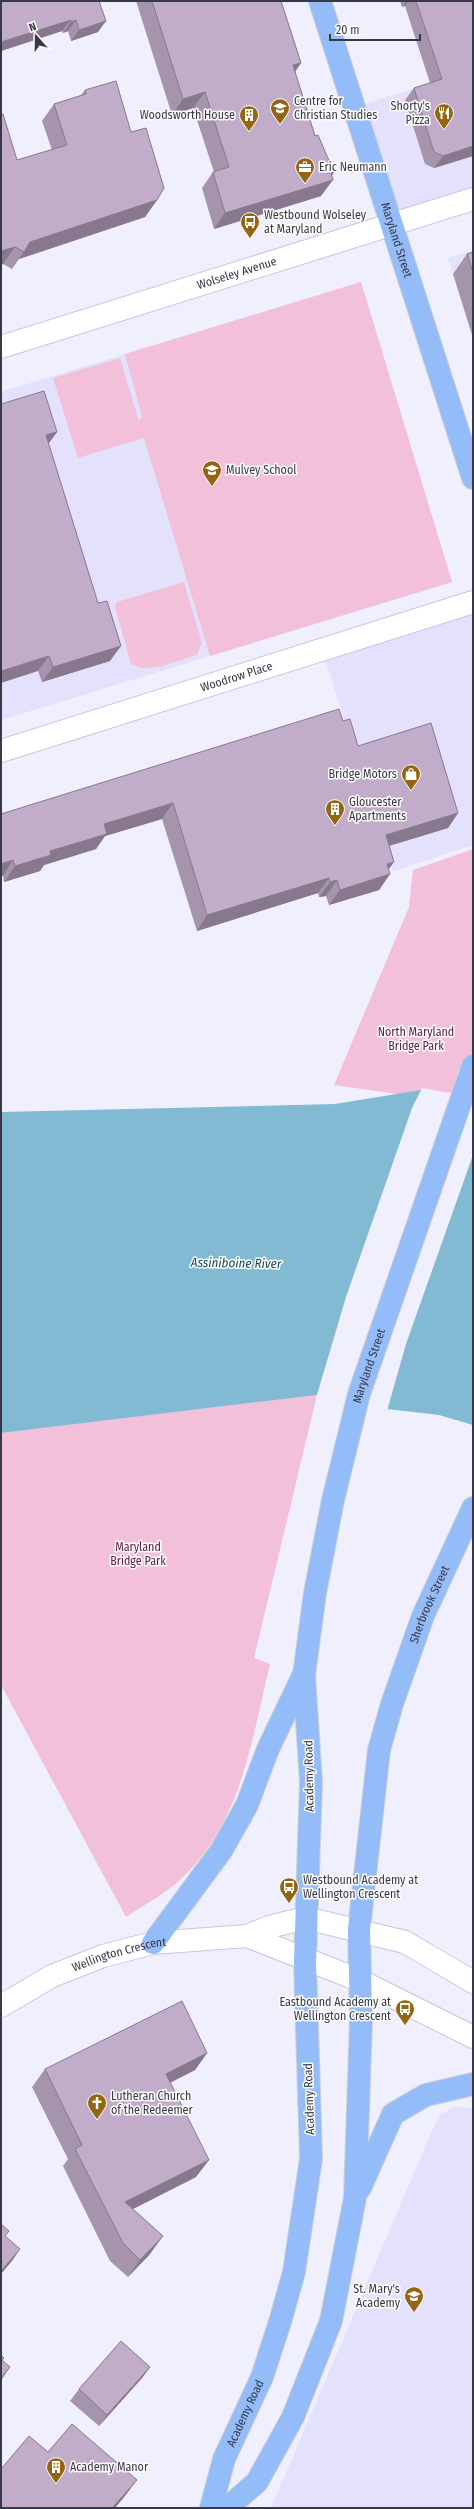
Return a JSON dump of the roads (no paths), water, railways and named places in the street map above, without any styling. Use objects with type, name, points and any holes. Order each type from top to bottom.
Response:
[{"type":"main road","name":"Maryland Street","points":[[320,1],[390,225],[473,478]]},
{"type":"main road","name":"Maryland Street","points":[[304,1675],[315,1593],[333,1500],[359,1394],[473,1066]]},
{"type":"main road","name":"Sherbrook Street","points":[[359,1929],[379,1750],[392,1704],[423,1616],[473,1508]]},
{"type":"main road","name":"Academy Road","points":[[211,2508],[224,2459],[262,2377],[294,2272],[311,2159],[305,1961],[311,1782],[304,1675]]},
{"type":"main road","points":[[153,1943],[221,1851],[247,1805],[268,1749],[304,1675]]},
{"type":"main road","points":[[228,2508],[257,2482],[293,2417],[318,2358],[331,2321],[356,2198],[361,2020],[359,1929]]},
{"type":"main road","points":[[356,2198],[393,2114],[426,2095],[473,2084]]},
{"type":"street","name":"Wolseley Avenue","points":[[1,347],[473,199]]},
{"type":"street","name":"Woodrow Place","points":[[1,751],[473,602]]},
{"type":"street","name":"Wellington Crescent","points":[[1,2006],[52,1976],[103,1956],[153,1943],[247,1936],[269,1927],[306,1918],[359,1929],[405,1942],[473,1982]]},
{"type":"street","name":"Wellington Crescent","points":[[247,1936],[305,1961],[359,1980],[473,2037]]},
{"type":"water","name":"Assiniboine River","points":[[421,1090],[473,1099],[473,1425],[439,1415],[387,1409],[317,1395],[1,1433],[1,1112],[335,1104]]},
{"type":"place","name":"Centre for Christian Studies","points":[[280,125]]},
{"type":"place","name":"Shorty's Pizza","points":[[444,130]]},
{"type":"place","name":"Woodsworth House","points":[[249,132]]},
{"type":"place","name":"Eric Neumann","points":[[305,184]]},
{"type":"place","name":"Westbound Wolseley at Maryland","points":[[250,239]]},
{"type":"place","name":"Mulvey School","points":[[212,487]]},
{"type":"place","name":"Bridge Motors","points":[[411,791]]},
{"type":"place","name":"Gloucester Apartments","points":[[335,826]]},
{"type":"place","name":"Westbound Academy at Wellington Crescent","points":[[289,1904]]},
{"type":"place","name":"Eastbound Academy at Wellington Crescent","points":[[405,2026]]},
{"type":"place","name":"Lutheran Church of the Redeemer","points":[[97,2120]]},
{"type":"place","name":"St. Mary's Academy","points":[[414,2313]]},
{"type":"place","name":"Academy Manor","points":[[56,2484]]},
{"type":"park label","name":"North Maryland Bridge Park","points":[[416,1039]]},
{"type":"park label","name":"Maryland Bridge Park","points":[[138,1554]]}]
